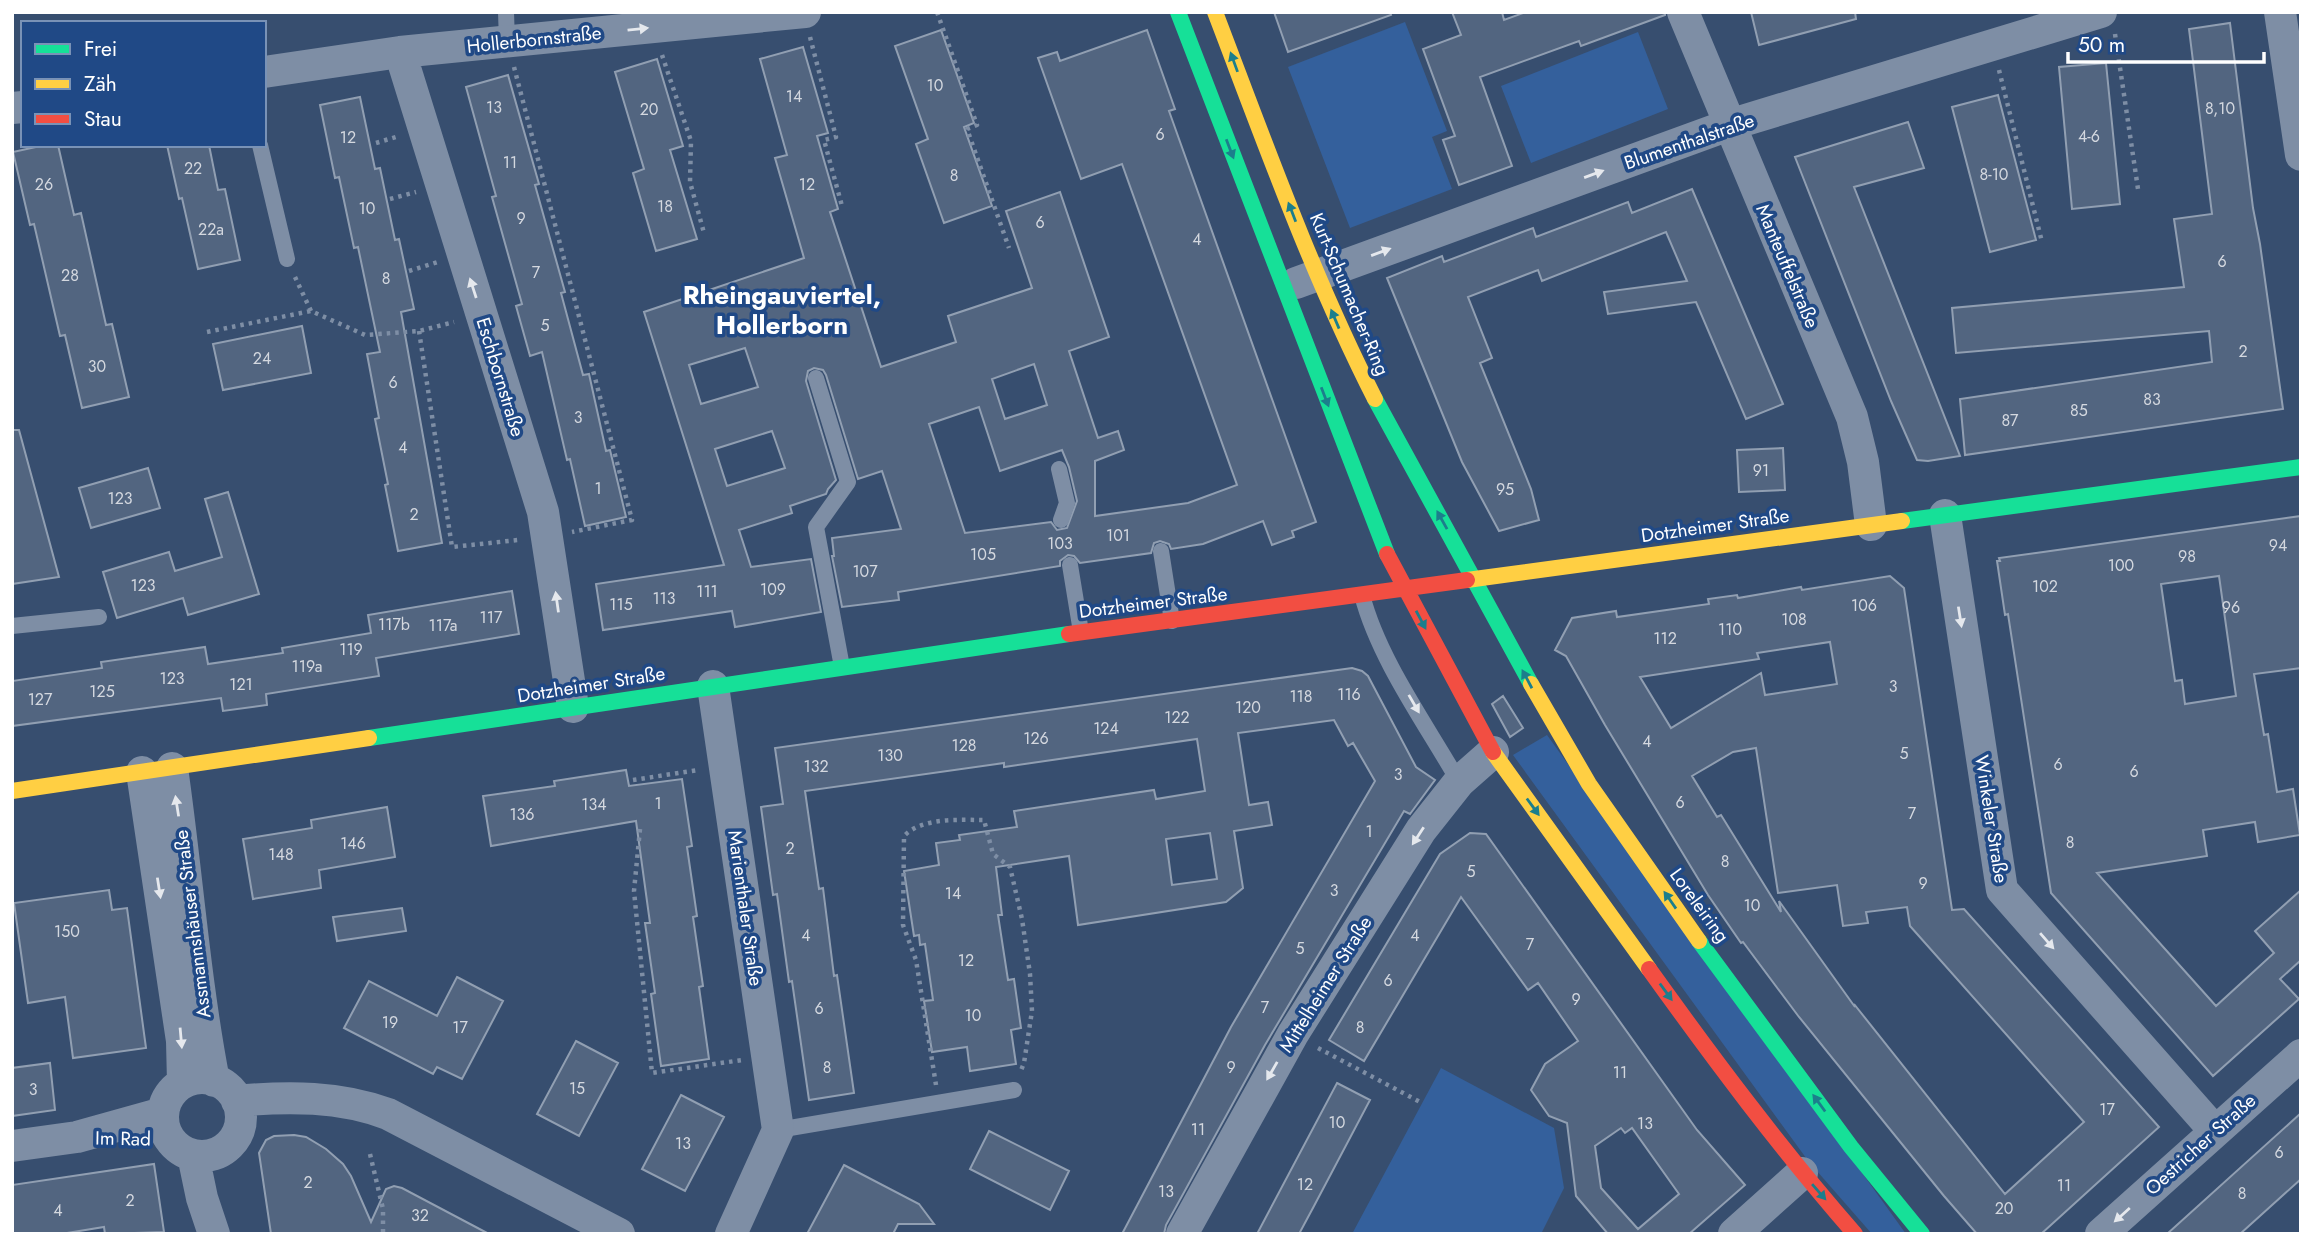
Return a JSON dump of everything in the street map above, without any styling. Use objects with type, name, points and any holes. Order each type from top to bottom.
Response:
[{"type":"main road","points":[[1178,12],[1376,530],[1405,590],[1493,752],[1732,1085],[1855,1234]]},
{"type":"main road","name":"Kurt-Schumacher-Ring","points":[[1215,12],[1317,275],[1368,389],[1475,580]]},
{"type":"main road","name":"Dotzheimer Straße","points":[[12,791],[1081,632],[2301,467]]},
{"type":"main road","name":"Loreleiring","points":[[1475,580],[1549,719],[1589,784],[1682,917],[1851,1147],[1922,1234]]},
{"type":"street","name":"Hollerbornstraße","points":[[266,72],[400,52],[506,27],[653,27],[804,12]]},
{"type":"street","name":"Manteuffelstraße","points":[[1683,12],[1852,418],[1863,461],[1871,525]]},
{"type":"street","points":[[2280,12],[2301,155]]},
{"type":"street","name":"Blumenthalstraße","points":[[1283,288],[1729,125],[1993,45],[2107,19]]},
{"type":"street","name":"Eschbornstraße","points":[[400,52],[543,512],[573,708]]},
{"type":"street","name":"Winkeler Straße","points":[[1945,515],[2002,890],[2214,1130]]},
{"type":"street","name":"Marienthaler Straße","points":[[713,686],[778,1130]]},
{"type":"street","name":"Mittelheimer Straße","points":[[1182,1234],[1293,1034],[1421,830],[1459,782],[1493,752]]},
{"type":"street","name":"Assmannshäuser Straße","points":[[157,770],[182,1041],[183,1083]]},
{"type":"street","name":"Assmannshäuser Straße","points":[[157,770],[203,1017],[231,1101]]},
{"type":"street","name":"Oestricher Straße","points":[[2101,1234],[2214,1130],[2301,1055]]},
{"type":"street","points":[[214,1233],[186,1140],[166,1101],[183,1083],[198,1079],[231,1101],[309,1111],[338,1102],[388,1114],[619,1234]]},
{"type":"street","points":[[186,1140],[233,1140],[231,1101]]},
{"type":"street","points":[[731,1234],[778,1130]]},
{"type":"street","name":"Im Rad","points":[[12,1146],[77,1137],[186,1140]]},
{"type":"street","points":[[1734,1234],[1802,1173]]},
{"type":"lane","points":[[260,147],[287,259]]},
{"type":"lane","points":[[816,378],[848,482],[816,527],[842,667]]},
{"type":"lane","points":[[1059,469],[1067,502],[1061,520]]},
{"type":"lane","points":[[1161,551],[1172,621]]},
{"type":"lane","points":[[1070,565],[1081,632]]},
{"type":"lane","points":[[1362,595],[1368,618],[1380,645],[1459,782]]},
{"type":"lane","points":[[12,626],[99,617]]},
{"type":"lane","points":[[778,1130],[1014,1090]]},
{"type":"path","points":[[804,12],[836,137],[824,140],[842,206]]},
{"type":"path","points":[[937,12],[977,125],[967,129],[1009,248]]},
{"type":"path","points":[[2107,19],[2137,189]]},
{"type":"path","points":[[653,27],[691,141],[690,182],[704,233]]},
{"type":"path","points":[[1993,45],[2042,242]]},
{"type":"path","points":[[287,259],[311,311]]},
{"type":"path","points":[[207,332],[311,311],[365,335],[419,331],[482,315]]},
{"type":"path","points":[[633,780],[725,766]]},
{"type":"path","points":[[939,1103],[916,960],[903,925],[904,836],[913,827],[938,822],[984,820],[993,854],[1010,867],[1031,974],[1032,1011],[1024,1063],[1014,1090]]},
{"type":"path","points":[[640,829],[634,891],[652,1073],[767,1056]]},
{"type":"path","points":[[1293,1034],[1422,1102]]},
{"type":"path","points":[[370,1154],[383,1209],[383,1234]]},
{"type":"shaded area","points":[[1405,22],[1447,131],[1432,137],[1452,189],[1350,228],[1288,67]]},
{"type":"shaded area","points":[[1638,32],[1668,109],[1531,163],[1501,86]]},
{"type":"shaded area","points":[[1547,735],[1906,1234],[1872,1234],[1809,1162],[1513,755]]},
{"type":"shaded area","points":[[1441,1068],[1554,1128],[1564,1188],[1541,1234],[1352,1234]]},
{"type":"building","points":[[1274,12],[1390,12],[1391,15],[1288,52]]},
{"type":"building","points":[[1452,12],[1502,12],[1504,20],[1526,12],[1665,12],[1665,15],[1581,46],[1579,41],[1480,77],[1512,166],[1459,185],[1443,140],[1455,136],[1423,49],[1461,35]]},
{"type":"building","points":[[1751,12],[1855,12],[1856,19],[1759,45]]},
{"type":"building","points":[[2230,23],[2253,208],[2283,409],[1965,455],[1960,399],[2212,362],[2209,331],[1956,353],[1952,308],[2184,287],[2174,219],[2212,214],[2189,29]]},
{"type":"building","points":[[941,30],[974,123],[964,127],[992,206],[944,223],[916,144],[928,139],[895,46]]},
{"type":"building","points":[[1147,30],[1175,109],[1169,111],[1316,522],[1292,531],[1294,537],[1272,545],[1263,521],[1203,544],[1171,549],[1169,544],[1160,541],[1154,543],[1151,553],[1080,563],[1074,556],[1068,555],[1060,561],[1060,566],[898,592],[899,600],[842,607],[832,556],[832,538],[901,529],[882,471],[858,479],[826,375],[823,370],[814,368],[808,371],[806,381],[836,480],[826,494],[790,506],[792,513],[739,530],[751,567],[811,559],[821,612],[735,627],[732,611],[603,630],[596,584],[724,565],[644,312],[804,258],[775,158],[787,155],[760,59],[803,47],[828,133],[817,136],[838,209],[830,212],[881,367],[956,342],[948,316],[1032,288],[1006,211],[1060,192],[1109,337],[1069,351],[1098,438],[1118,431],[1124,450],[1095,461],[1095,516],[1188,503],[1237,485],[1122,164],[1081,179],[1038,58],[1057,52],[1060,61]],"holes":[[[745,348],[758,387],[701,404],[689,365]],[[1034,364],[1047,405],[1005,419],[992,379]],[[979,407],[1000,471],[1062,450],[1077,501],[1067,528],[1057,530],[1051,522],[965,533],[929,424]],[[772,431],[785,468],[727,486],[715,449]]]},
{"type":"building","points":[[657,59],[683,146],[670,150],[697,239],[656,251],[633,173],[644,169],[615,72]]},
{"type":"building","points":[[2106,63],[2120,204],[2072,209],[2059,67]]},
{"type":"building","points":[[508,75],[539,184],[535,185],[565,292],[561,293],[583,375],[589,374],[606,451],[610,450],[626,517],[585,526],[542,352],[530,356],[516,306],[522,304],[492,197],[496,196],[466,87]]},
{"type":"building","points":[[1998,95],[2036,240],[1990,252],[1952,107]]},
{"type":"building","points":[[360,97],[375,169],[380,168],[395,240],[399,239],[414,309],[401,312],[442,543],[398,551],[385,485],[388,484],[375,419],[379,418],[367,354],[380,352],[358,247],[354,248],[339,177],[335,178],[320,105]]},
{"type":"building","points":[[1908,122],[1924,168],[1854,187],[1960,456],[1928,461],[1917,460],[1891,401],[1795,157]]},
{"type":"building","points":[[36,147],[58,147],[74,215],[81,213],[106,325],[112,324],[129,397],[82,408],[65,335],[60,336],[34,224],[30,225],[13,152]]},
{"type":"building","points":[[167,147],[209,147],[218,190],[225,189],[240,260],[198,269],[182,198],[179,199]]},
{"type":"building","points":[[1692,189],[1783,404],[1746,419],[1696,302],[1608,314],[1604,292],[1687,281],[1666,232],[1542,281],[1538,270],[1468,297],[1492,358],[1480,363],[1531,489],[1539,520],[1499,531],[1462,462],[1387,278],[1442,256],[1444,262],[1533,228],[1536,237],[1628,202],[1632,213]]},
{"type":"building","points":[[302,326],[311,373],[223,390],[213,344]]},
{"type":"building","points":[[12,430],[19,430],[59,577],[12,584]]},
{"type":"building","points":[[1783,448],[1785,490],[1739,492],[1737,450]]},
{"type":"building","points":[[148,468],[160,508],[91,528],[79,488]]},
{"type":"building","points":[[228,492],[259,594],[188,615],[183,598],[117,618],[103,572],[169,552],[175,571],[222,557],[205,499]]},
{"type":"building","points":[[2301,516],[2301,668],[2254,674],[2264,735],[2268,734],[2277,792],[2293,789],[2300,835],[2258,842],[2255,822],[2203,830],[2207,856],[2097,873],[2216,1006],[2274,953],[2255,931],[2301,890],[2301,960],[2280,979],[2299,999],[2213,1076],[2051,893],[2008,614],[2005,615],[1997,561],[2000,561],[1999,558]],"holes":[[[2219,576],[2236,696],[2185,704],[2182,680],[2175,681],[2161,584]]]},
{"type":"building","points":[[1890,576],[1904,588],[1952,910],[1964,909],[2159,1127],[2041,1234],[1977,1234],[1944,1196],[1799,1017],[1743,942],[1741,943],[1708,895],[1566,656],[1555,650],[1572,618],[1616,611],[1617,617],[1709,604],[1708,599],[1737,595],[1738,598],[1801,587],[1802,590]],"holes":[[[1830,642],[1837,684],[1765,695],[1761,673],[1671,728],[1640,677],[1759,659],[1757,653]],[[1756,748],[1778,893],[1837,885],[1843,926],[1868,923],[1866,912],[1907,907],[1910,926],[2084,1122],[2005,1194],[1854,1004],[1855,1007],[1779,901],[1781,912],[1721,815],[1717,817],[1692,776],[1733,752]]]},
{"type":"building","points":[[512,591],[519,634],[376,658],[379,676],[266,694],[267,705],[223,711],[221,698],[12,726],[12,681],[102,668],[101,662],[205,647],[208,664],[283,653],[282,648],[371,633],[368,615]]},
{"type":"building","points":[[1352,668],[1368,676],[1416,767],[1435,780],[1410,814],[1404,811],[1265,1045],[1166,1225],[1164,1234],[1122,1234],[1231,1027],[1375,781],[1353,743],[1348,746],[1334,720],[1238,733],[1249,805],[1268,802],[1272,825],[1234,831],[1243,888],[1226,902],[1078,925],[1069,856],[996,867],[1002,915],[998,915],[1008,980],[1014,979],[1021,1028],[1011,1030],[1016,1064],[970,1071],[967,1047],[932,1052],[924,1001],[933,1000],[925,944],[920,945],[919,935],[914,936],[904,871],[939,865],[936,843],[960,840],[959,835],[1017,827],[1014,811],[1154,790],[1156,799],[1205,791],[1197,739],[1004,767],[1004,763],[805,791],[819,889],[823,888],[834,976],[837,975],[854,1093],[809,1100],[792,981],[789,982],[777,894],[773,895],[761,807],[783,804],[775,748]],"holes":[[[1210,833],[1217,879],[1172,885],[1166,839]]]},
{"type":"building","points":[[1503,696],[1523,728],[1510,737],[1492,704]]},
{"type":"building","points":[[626,770],[629,786],[682,779],[692,846],[687,847],[697,916],[693,917],[703,986],[699,987],[709,1059],[661,1066],[651,994],[655,993],[645,923],[650,923],[636,821],[491,846],[483,796],[555,786],[554,781]]},
{"type":"building","points":[[387,807],[395,857],[319,870],[321,888],[253,899],[243,839],[312,828],[311,820]]},
{"type":"building","points":[[1470,833],[1486,834],[1697,1130],[1745,1185],[1689,1234],[1608,1234],[1576,1196],[1567,1123],[1549,1116],[1531,1090],[1545,1064],[1578,1041],[1538,983],[1528,990],[1461,897],[1364,1061],[1329,1040],[1440,854]],"holes":[[[1621,1128],[1625,1133],[1632,1128],[1679,1194],[1638,1229],[1601,1188],[1595,1146]]]},
{"type":"building","points":[[109,890],[112,910],[127,908],[146,1048],[73,1058],[65,997],[28,1003],[14,903]]},
{"type":"building","points":[[402,908],[406,931],[337,941],[333,917]]},
{"type":"building","points":[[457,977],[503,1001],[462,1079],[437,1067],[433,1074],[344,1028],[369,981],[437,1016]]},
{"type":"building","points":[[576,1041],[618,1063],[579,1136],[537,1114]]},
{"type":"building","points":[[50,1063],[55,1110],[12,1116],[12,1068]]},
{"type":"building","points":[[1337,1083],[1370,1100],[1314,1206],[1299,1234],[1257,1234]]},
{"type":"building","points":[[681,1095],[724,1117],[685,1191],[642,1169]]},
{"type":"building","points":[[2301,1113],[2301,1179],[2240,1234],[2167,1234]]},
{"type":"building","points":[[989,1131],[1069,1171],[1050,1210],[970,1169]]},
{"type":"building","points":[[274,1136],[306,1137],[343,1164],[371,1222],[386,1189],[394,1186],[489,1234],[271,1234],[259,1153],[266,1140]]},
{"type":"building","points":[[154,1164],[164,1232],[105,1234],[104,1227],[61,1234],[12,1234],[12,1185]]},
{"type":"building","points":[[844,1165],[919,1204],[934,1224],[898,1224],[893,1234],[807,1234]]},
{"type":"traffic: fast","points":[[1178,12],[1387,554]]},
{"type":"traffic: fast","points":[[1375,399],[1531,684]]},
{"type":"traffic: fast","points":[[1902,521],[2301,467]]},
{"type":"traffic: fast","points":[[369,738],[1069,634]]},
{"type":"traffic: fast","points":[[1699,941],[1851,1147],[1922,1234]]},
{"type":"traffic: slow","points":[[1215,12],[1310,257],[1375,399]]},
{"type":"traffic: slow","points":[[1467,580],[1902,521]]},
{"type":"traffic: slow","points":[[1531,684],[1589,784],[1699,941]]},
{"type":"traffic: slow","points":[[12,791],[369,738]]},
{"type":"traffic: slow","points":[[1493,752],[1649,969]]},
{"type":"traffic: jam","points":[[1387,554],[1493,752]]},
{"type":"traffic: jam","points":[[1069,634],[1467,580]]},
{"type":"traffic: jam","points":[[1649,969],[1749,1104],[1855,1234]]},
{"type":"district","name":"Rheingauviertel, Hollerborn","points":[[782,310]]}]
